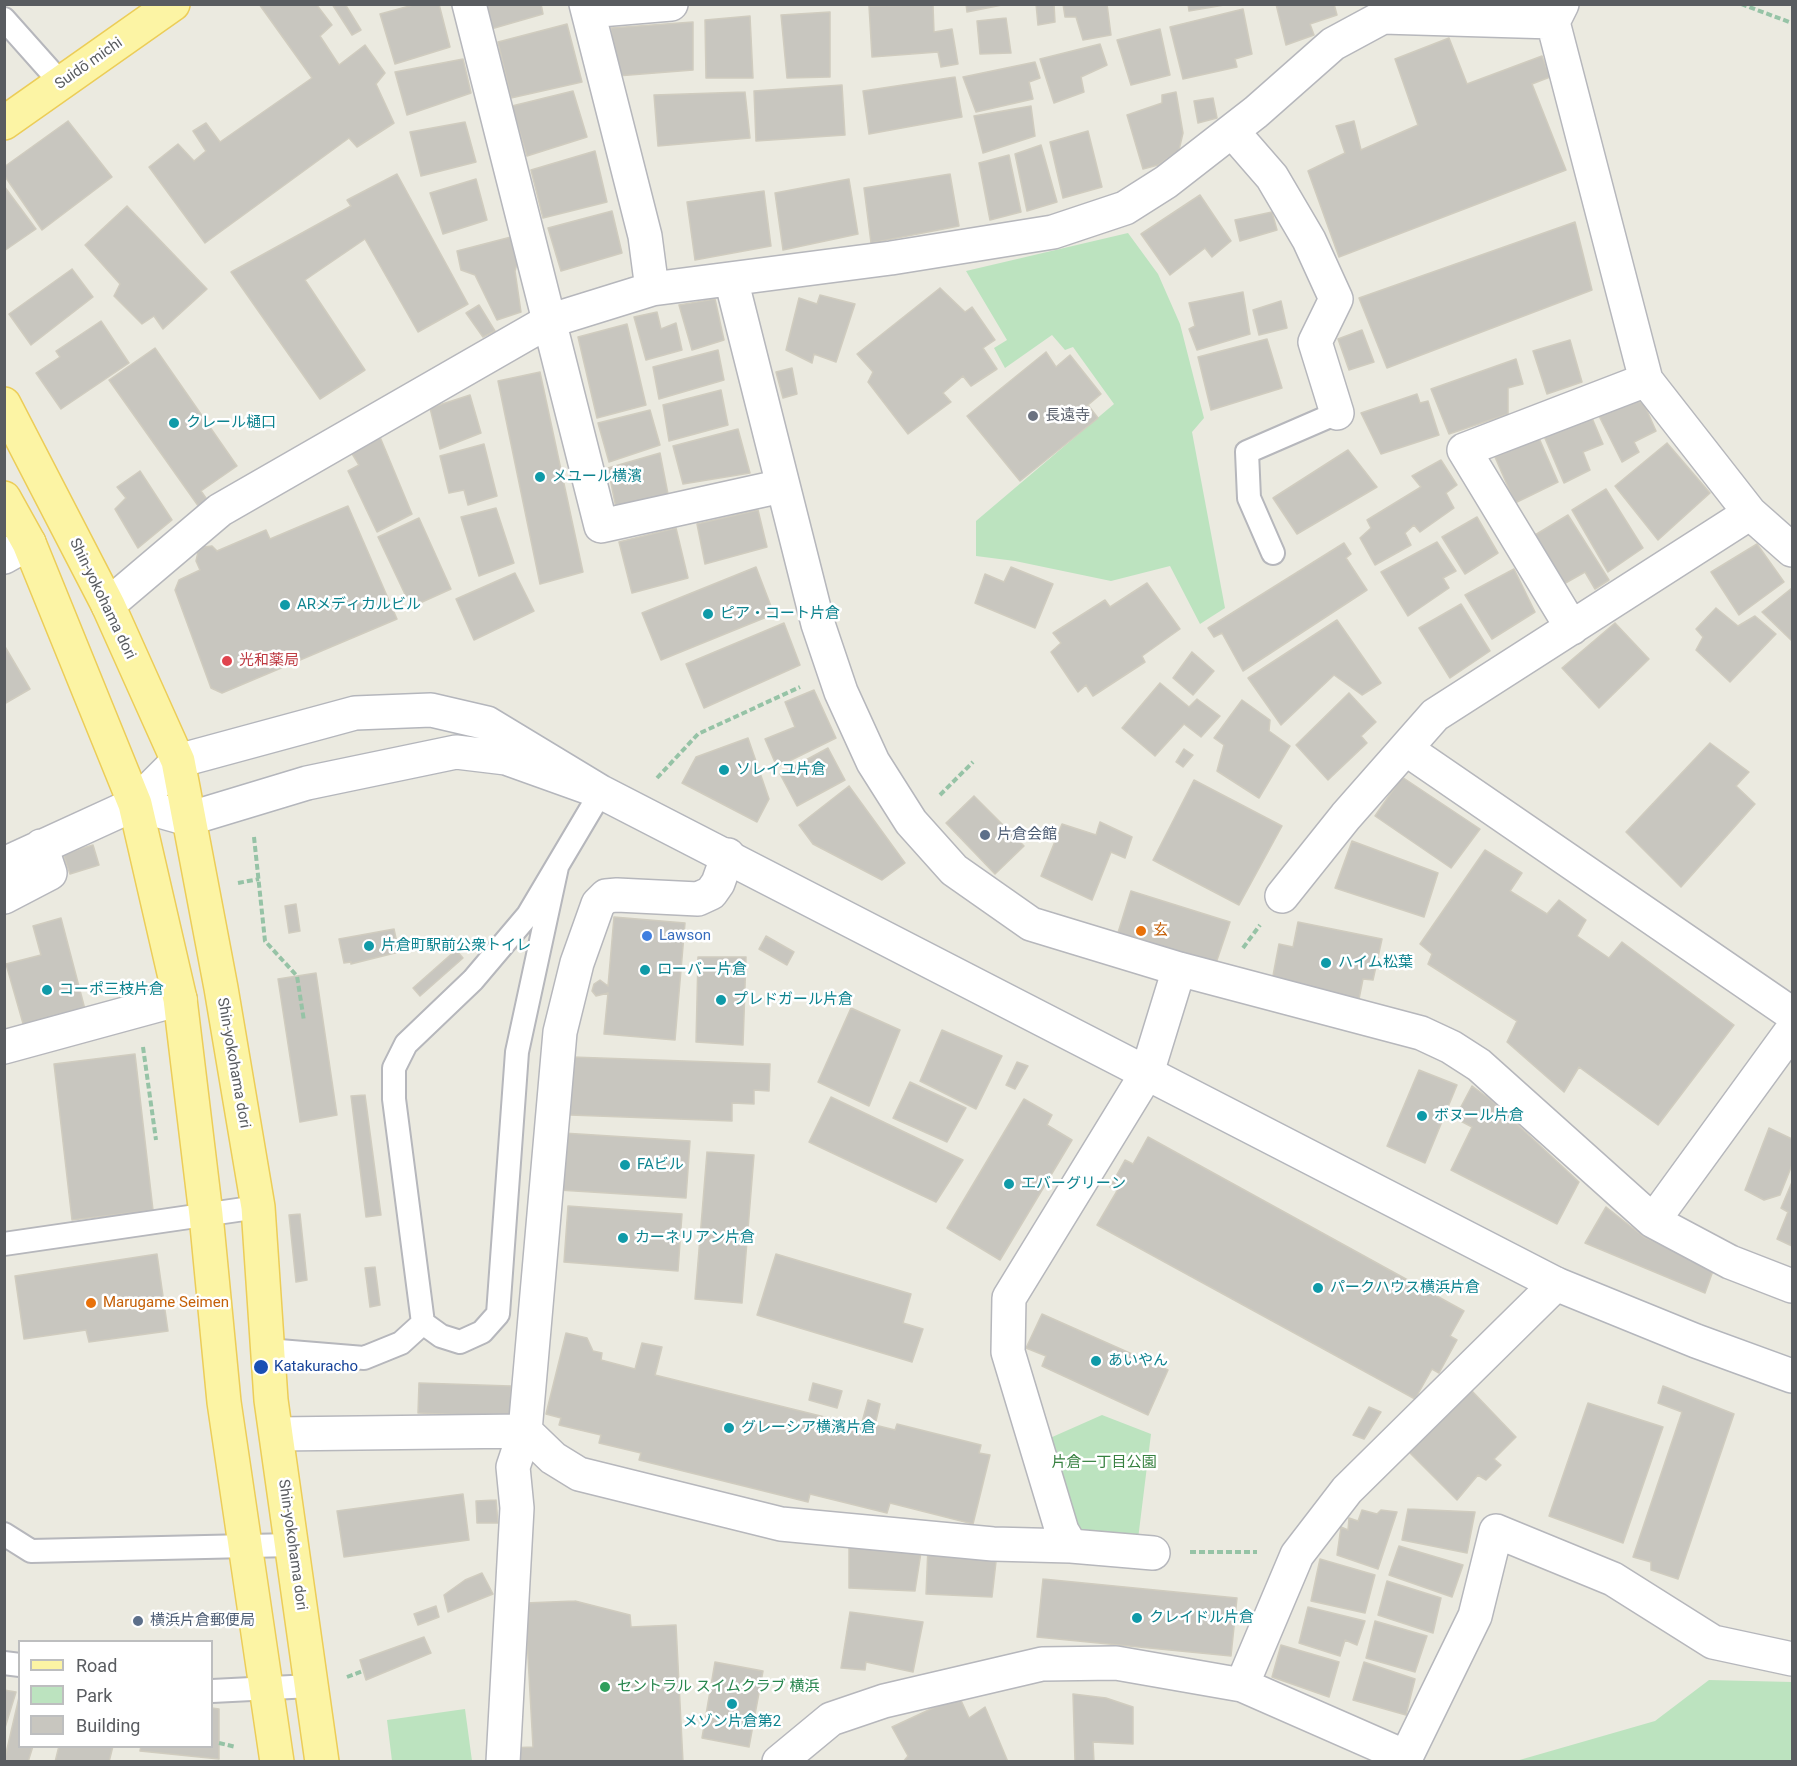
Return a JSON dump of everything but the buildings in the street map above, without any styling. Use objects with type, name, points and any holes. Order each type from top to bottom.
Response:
[{"type":"main road","name":"Suidō michi","points":[[4,123],[173,4]]},
{"type":"main road","name":"Shin-yokohama dori","points":[[4,404],[108,605],[178,761],[221,988],[258,1207],[267,1350],[322,1761]]},
{"type":"main road","points":[[4,498],[16,550],[135,804],[180,999],[206,1215],[224,1402],[277,1761]]},
{"type":"street","points":[[470,4],[602,526],[782,486]]},
{"type":"street","points":[[652,289],[645,236],[587,8],[671,4]]},
{"type":"street","points":[[108,605],[220,510],[549,321],[652,289],[891,258],[1053,232],[1125,208],[1166,182],[1232,131],[1333,44],[1383,17],[1557,13],[1646,380],[1750,513],[1792,550]]},
{"type":"street","points":[[1232,131],[1272,177],[1310,240],[1336,299],[1315,342],[1337,413]]},
{"type":"street","points":[[731,279],[818,624],[834,671],[873,762],[911,822],[954,870],[1031,924],[1179,969],[1421,1034],[1451,1047],[1479,1065],[1653,1221],[1730,1262],[1792,1286]]},
{"type":"street","points":[[1572,628],[1464,450],[1646,380]]},
{"type":"street","points":[[1282,896],[1346,816],[1435,715],[1750,513]]},
{"type":"street","points":[[4,864],[135,804],[178,761],[355,713],[431,710],[487,723],[615,800]]},
{"type":"street","points":[[1406,749],[1792,1014]]},
{"type":"street","points":[[135,804],[188,819],[307,783],[456,752],[506,758],[615,800],[728,855],[1556,1284],[1696,1341],[1792,1376]]},
{"type":"street","points":[[4,897],[50,873],[41,846]]},
{"type":"street","points":[[503,1761],[517,1508],[513,1467],[525,1431],[560,1032],[577,963],[598,904],[606,896],[698,899],[711,893],[718,883],[728,855]]},
{"type":"street","points":[[1071,1546],[1062,1531],[1008,1352],[1009,1298],[1147,1073],[1179,969]]},
{"type":"street","points":[[4,1047],[180,999]]},
{"type":"street","points":[[1653,1221],[1792,1030]]},
{"type":"street","points":[[1242,1685],[1297,1555],[1347,1490],[1556,1284]]},
{"type":"street","points":[[277,1434],[525,1431],[553,1458],[579,1474],[781,1524],[993,1544],[1071,1546],[1153,1553]]},
{"type":"street","points":[[779,1761],[831,1719],[884,1701],[1042,1664],[1116,1663],[1242,1685],[1406,1757],[1475,1616],[1496,1531],[1613,1579],[1713,1642],[1792,1659]]},
{"type":"lane","points":[[4,19],[61,83]]},
{"type":"lane","points":[[1273,553],[1249,498],[1247,452],[1337,413]]},
{"type":"lane","points":[[557,867],[518,1052],[498,1314],[482,1332],[460,1342],[441,1336],[423,1323],[394,1099],[394,1068],[406,1044],[498,952],[528,915],[557,867],[615,800]]},
{"type":"lane","points":[[4,1244],[258,1207]]},
{"type":"lane","points":[[267,1350],[364,1358],[401,1343],[423,1323]]},
{"type":"lane","points":[[4,1534],[32,1551],[292,1545]]},
{"type":"lane","points":[[221,1692],[311,1686]]},
{"type":"path","points":[[1741,4],[1792,23]]},
{"type":"path","points":[[615,800],[698,734],[834,671]]},
{"type":"path","points":[[911,822],[973,762]]},
{"type":"path","points":[[254,833],[265,940],[297,976],[304,1021]]},
{"type":"path","points":[[232,884],[258,879]]},
{"type":"path","points":[[1219,979],[1282,896]]},
{"type":"path","points":[[138,1011],[158,1150]]},
{"type":"path","points":[[1153,1553],[1249,1551],[1297,1555]]},
{"type":"path","points":[[342,1679],[363,1671]]},
{"type":"path","points":[[221,1692],[240,1755]]},
{"type":"path","points":[[219,1743],[239,1748]]},
{"type":"green space","points":[[1128,233],[1158,274],[1180,324],[1204,418],[1192,432],[1225,608],[1200,624],[1170,566],[1111,581],[1015,561],[976,556],[976,521],[1114,404],[1073,347],[1065,350],[1052,335],[1005,368],[994,348],[1007,340],[966,271]]},
{"type":"green space","name":"片倉一丁目公園","points":[[1102,1415],[1151,1434],[1138,1539],[1079,1532],[1050,1438]]},
{"type":"green space","points":[[1709,1680],[1792,1682],[1792,1761],[1516,1761],[1655,1721]]},
{"type":"green space","points":[[465,1709],[472,1761],[392,1761],[387,1720]]},
{"type":"place","name":"長遠寺","points":[[1033,416]]},
{"type":"place","name":"クレール樋口","points":[[174,423]]},
{"type":"place","name":"メユール横濱","points":[[540,477]]},
{"type":"place","name":"ARメディカルビル","points":[[285,605]]},
{"type":"place","name":"ピア・コート片倉","points":[[708,614]]},
{"type":"place","name":"光和薬局","points":[[227,661]]},
{"type":"place","name":"ソレイユ片倉","points":[[724,770]]},
{"type":"place","name":"片倉会館","points":[[985,835]]},
{"type":"place","name":"玄","points":[[1141,931]]},
{"type":"place","name":"Lawson","points":[[647,936]]},
{"type":"place","name":"片倉町駅前公衆トイレ","points":[[369,946]]},
{"type":"place","name":"ハイム松葉","points":[[1326,963]]},
{"type":"place","name":"ローバー片倉","points":[[645,970]]},
{"type":"place","name":"コーポ三枝片倉","points":[[47,990]]},
{"type":"place","name":"プレドガール片倉","points":[[721,1000]]},
{"type":"place","name":"ボヌール片倉","points":[[1422,1116]]},
{"type":"place","name":"FAビル","points":[[625,1165]]},
{"type":"place","name":"エバーグリーン","points":[[1009,1184]]},
{"type":"place","name":"カーネリアン片倉","points":[[623,1238]]},
{"type":"place","name":"パークハウス横浜片倉","points":[[1318,1288]]},
{"type":"place","name":"Marugame Seimen","points":[[91,1303]]},
{"type":"place","name":"あいやん","points":[[1096,1361]]},
{"type":"place","name":"Katakuracho","points":[[261,1367]]},
{"type":"place","name":"グレーシア横濱片倉","points":[[729,1428]]},
{"type":"place","name":"クレイドル片倉","points":[[1137,1618]]},
{"type":"place","name":"横浜片倉郵便局","points":[[138,1621]]},
{"type":"place","name":"セントラル スイムクラブ 横浜","points":[[605,1687]]},
{"type":"place","name":"メゾン片倉第2","points":[[732,1704]]}]
